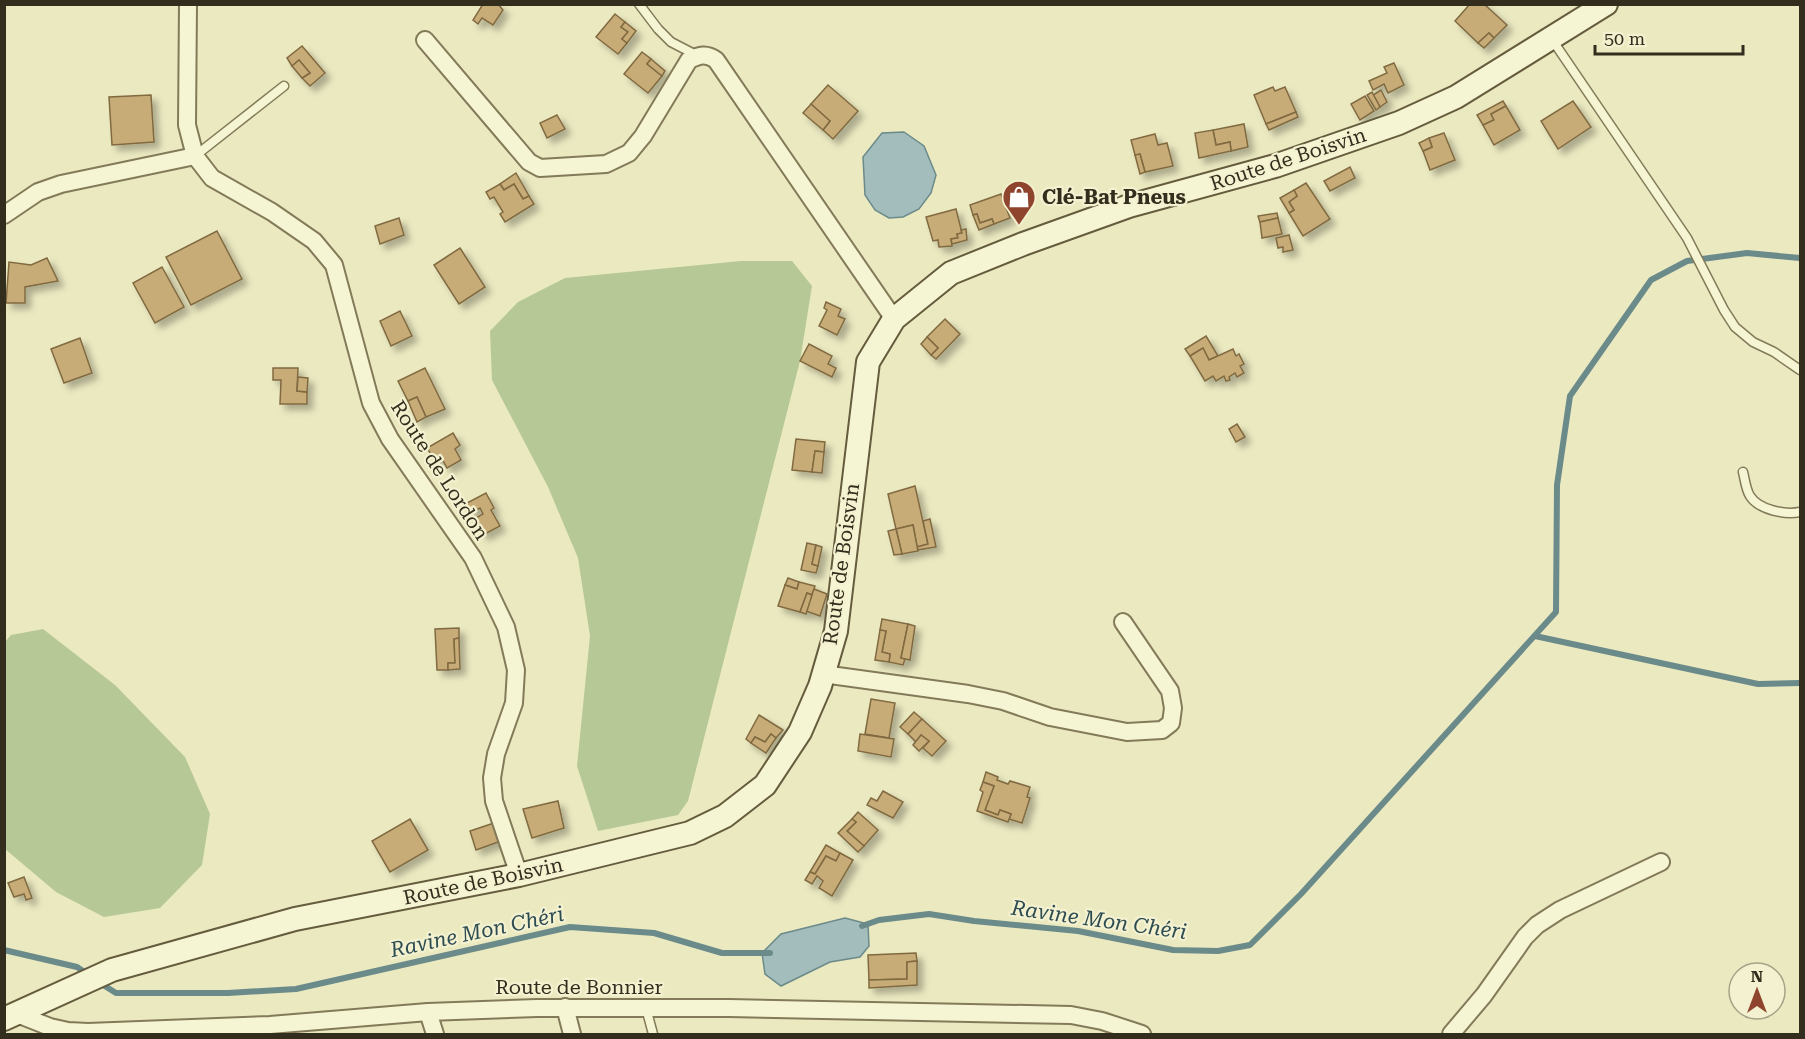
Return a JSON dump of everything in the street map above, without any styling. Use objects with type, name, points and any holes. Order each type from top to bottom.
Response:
[{"type":"main road","name":"Route de Boisvin","points":[[11,1017],[107,972],[295,919],[519,875],[690,833],[725,816],[765,785],[800,732],[820,686],[836,631],[868,362],[894,319],[951,273],[1023,244],[1129,206],[1275,166],[1399,123],[1456,97],[1551,38],[1571,16],[1606,4]]},
{"type":"street","name":"Route de Lordon","points":[[188,4],[188,125],[195,156],[212,178],[272,212],[314,241],[334,265],[371,403],[390,439],[473,558],[506,627],[516,670],[514,703],[496,754],[492,778],[494,801],[519,875]]},
{"type":"street","points":[[426,40],[529,162],[540,168],[606,164],[628,153],[642,136],[689,60],[709,55],[716,60],[894,319]]},
{"type":"street","points":[[4,215],[38,192],[61,184],[195,156]]},
{"type":"street","points":[[823,674],[968,694],[1003,701],[1050,717],[1128,732],[1162,730],[1171,723],[1173,708],[1170,691],[1123,622]]},
{"type":"street","points":[[1450,1035],[1484,995],[1525,937],[1537,925],[1560,910],[1660,862]]},
{"type":"street","points":[[565,1008],[572,1035]]},
{"type":"street","name":"Route de Bonnier","points":[[11,1017],[68,1031],[271,1030],[428,1012],[646,1008],[1071,1015],[1094,1019],[1142,1035]]},
{"type":"street","points":[[428,1012],[435,1035]]},
{"type":"lane","points":[[639,4],[671,42],[699,56]]},
{"type":"lane","points":[[1551,38],[1687,238],[1735,327],[1753,342],[1800,370]]},
{"type":"lane","points":[[195,156],[284,86]]},
{"type":"lane","points":[[1743,472],[1748,494],[1755,502],[1782,512],[1800,512]]},
{"type":"lane","points":[[646,1008],[653,1035]]},
{"type":"green space","points":[[741,261],[792,261],[812,286],[800,361],[688,801],[678,815],[598,831],[577,766],[590,636],[578,558],[548,487],[492,380],[490,331],[518,302],[565,278]]},
{"type":"green space","points":[[43,629],[115,685],[185,757],[210,814],[202,865],[160,908],[104,917],[56,892],[5,849],[5,642],[11,635]]},
{"type":"water","points":[[904,132],[924,146],[936,175],[931,193],[919,209],[903,217],[889,218],[875,210],[865,195],[863,157],[882,133]]},
{"type":"water","points":[[845,918],[868,924],[869,946],[860,957],[830,962],[781,986],[765,974],[762,953],[781,934]]},
{"type":"building","points":[[483,4],[498,4],[503,10],[493,25],[482,18],[478,24],[473,20]]},
{"type":"building","points":[[1470,4],[1484,4],[1507,25],[1494,38],[1489,33],[1478,43],[1455,21]]},
{"type":"building","points":[[615,14],[625,22],[621,27],[628,32],[622,39],[627,43],[618,54],[596,37]]},
{"type":"building","points":[[625,22],[636,31],[627,43],[622,39],[628,32],[621,27]]},
{"type":"building","points":[[1489,33],[1494,38],[1484,48],[1478,43]]},
{"type":"building","points":[[302,46],[325,73],[310,86],[302,78],[310,73],[299,60],[292,66],[287,58]]},
{"type":"building","points":[[642,52],[651,59],[647,64],[662,76],[648,93],[624,74]]},
{"type":"building","points":[[651,59],[665,71],[662,76],[647,64]]},
{"type":"building","points":[[299,60],[310,73],[302,78],[292,66]]},
{"type":"building","points":[[1394,63],[1404,85],[1388,93],[1384,84],[1373,90],[1369,81],[1387,73],[1384,67]]},
{"type":"building","points":[[828,85],[858,111],[833,139],[823,130],[830,121],[811,104]]},
{"type":"building","points":[[1273,87],[1275,91],[1285,87],[1296,112],[1266,124],[1254,95]]},
{"type":"building","points":[[1381,90],[1387,102],[1380,107],[1373,95]]},
{"type":"building","points":[[1372,92],[1380,107],[1376,110],[1367,95]]},
{"type":"building","points":[[151,95],[154,142],[112,145],[109,97]]},
{"type":"building","points":[[1365,96],[1374,111],[1360,120],[1351,104]]},
{"type":"building","points":[[1503,101],[1506,106],[1491,114],[1494,120],[1483,125],[1477,115]]},
{"type":"building","points":[[1573,101],[1591,127],[1558,149],[1541,121]]},
{"type":"building","points":[[811,104],[830,121],[823,130],[803,113]]},
{"type":"building","points":[[1506,106],[1520,130],[1494,145],[1483,125],[1494,120],[1491,114]]},
{"type":"building","points":[[1296,112],[1298,117],[1269,130],[1266,124]]},
{"type":"building","points":[[557,115],[565,129],[547,138],[540,123]]},
{"type":"building","points":[[1244,124],[1248,147],[1231,151],[1230,142],[1216,145],[1213,130]]},
{"type":"building","points":[[1213,130],[1216,145],[1230,142],[1231,151],[1199,158],[1195,133]]},
{"type":"building","points":[[1444,133],[1455,160],[1430,170],[1423,151],[1432,147],[1429,138]]},
{"type":"building","points":[[1155,134],[1158,145],[1167,143],[1173,166],[1145,172],[1140,154],[1135,155],[1131,140]]},
{"type":"building","points":[[1429,138],[1432,147],[1423,151],[1419,143]]},
{"type":"building","points":[[1140,154],[1145,172],[1140,174],[1135,155]]},
{"type":"building","points":[[1350,167],[1355,178],[1330,191],[1324,181]]},
{"type":"building","points":[[516,173],[529,196],[523,199],[514,184],[504,190],[500,184]]},
{"type":"building","points":[[1306,183],[1330,219],[1303,236],[1289,213],[1294,210],[1289,202],[1297,196],[1294,190]]},
{"type":"building","points":[[500,184],[504,190],[514,184],[523,199],[529,196],[534,204],[505,222],[500,214],[503,212],[494,197],[490,199],[486,192]]},
{"type":"building","points":[[1294,190],[1297,196],[1289,202],[1294,210],[1289,213],[1280,198]]},
{"type":"building","points":[[1001,194],[1010,218],[994,224],[992,219],[980,223],[977,214],[973,215],[970,205]]},
{"type":"building","points":[[956,209],[962,233],[957,234],[958,238],[951,239],[952,246],[939,247],[938,240],[933,241],[926,217]]},
{"type":"building","points":[[1277,213],[1278,218],[1260,222],[1258,216]]},
{"type":"building","points":[[977,214],[980,223],[992,219],[994,224],[979,230],[973,215]]},
{"type":"building","points":[[399,218],[404,235],[380,244],[375,226]]},
{"type":"building","points":[[1278,218],[1282,234],[1262,238],[1260,222]]},
{"type":"building","points":[[966,229],[967,240],[952,244],[951,239],[958,238],[957,234]]},
{"type":"building","points":[[217,231],[242,279],[191,305],[166,257]]},
{"type":"building","points":[[1289,235],[1293,250],[1283,252],[1283,247],[1278,248],[1276,238]]},
{"type":"building","points":[[460,248],[485,287],[459,304],[434,265]]},
{"type":"building","points":[[47,258],[58,281],[25,287],[25,303],[6,303],[9,262],[31,265]]},
{"type":"building","points":[[162,267],[184,307],[155,323],[133,283]]},
{"type":"building","points":[[826,302],[841,309],[838,316],[845,319],[837,335],[819,326],[827,310],[824,308]]},
{"type":"building","points":[[400,311],[412,336],[391,346],[380,321]]},
{"type":"building","points":[[945,319],[960,334],[936,359],[931,355],[938,348],[927,337]]},
{"type":"building","points":[[1206,336],[1218,356],[1209,360],[1203,348],[1190,356],[1185,349]]},
{"type":"building","points":[[927,337],[938,348],[931,355],[921,344]]},
{"type":"building","points":[[80,338],[92,373],[64,383],[51,349]]},
{"type":"building","points":[[809,344],[832,356],[828,364],[836,368],[832,377],[800,361]]},
{"type":"building","points":[[1203,348],[1209,360],[1233,349],[1236,356],[1239,354],[1244,364],[1240,366],[1244,373],[1237,377],[1235,373],[1229,377],[1230,380],[1226,381],[1224,376],[1216,381],[1213,376],[1205,381],[1190,356]]},
{"type":"building","points":[[273,368],[298,368],[297,391],[307,392],[307,404],[280,404],[281,380],[273,380]]},
{"type":"building","points":[[425,368],[445,409],[426,417],[417,397],[408,401],[398,381]]},
{"type":"building","points":[[298,377],[308,378],[307,392],[297,391]]},
{"type":"building","points":[[417,397],[426,417],[417,422],[408,401]]},
{"type":"building","points":[[1237,424],[1245,437],[1236,442],[1229,429]]},
{"type":"building","points":[[453,433],[460,445],[455,449],[461,460],[447,468],[441,457],[435,461],[427,448]]},
{"type":"building","points":[[796,439],[825,442],[824,452],[815,451],[812,472],[792,470]]},
{"type":"building","points":[[815,451],[824,452],[822,473],[812,472]]},
{"type":"building","points":[[915,486],[928,544],[917,547],[913,525],[896,529],[888,494]]},
{"type":"building","points":[[486,493],[494,508],[491,510],[500,526],[483,535],[474,519],[483,514],[480,508],[470,514],[465,504]]},
{"type":"building","points":[[930,519],[936,547],[917,550],[917,547],[928,544],[923,521]]},
{"type":"building","points":[[913,525],[918,551],[902,554],[896,529]]},
{"type":"building","points":[[896,529],[902,554],[894,555],[888,531]]},
{"type":"building","points":[[807,543],[816,545],[812,564],[818,566],[816,573],[801,570]]},
{"type":"building","points":[[816,545],[822,547],[818,566],[812,564]]},
{"type":"building","points":[[788,578],[799,582],[797,589],[785,585]]},
{"type":"building","points":[[799,582],[815,586],[812,595],[807,593],[800,612],[778,606],[785,585],[797,589]]},
{"type":"building","points":[[814,589],[827,594],[820,616],[806,611]]},
{"type":"building","points":[[807,593],[812,595],[806,614],[800,612]]},
{"type":"building","points":[[882,619],[908,624],[901,658],[905,659],[903,665],[889,662],[890,654],[882,652],[886,631],[880,630]]},
{"type":"building","points":[[908,624],[915,626],[910,660],[901,658]]},
{"type":"building","points":[[459,628],[459,638],[454,639],[455,663],[448,663],[448,670],[437,670],[435,629]]},
{"type":"building","points":[[880,630],[886,631],[882,652],[890,654],[889,662],[875,660]]},
{"type":"building","points":[[459,638],[460,669],[448,670],[448,663],[455,663],[454,639]]},
{"type":"building","points":[[871,699],[895,703],[889,738],[865,734]]},
{"type":"building","points":[[914,712],[922,719],[908,734],[900,727]]},
{"type":"building","points":[[759,715],[783,730],[776,738],[771,734],[765,742],[755,737],[751,743],[746,739]]},
{"type":"building","points":[[922,719],[946,741],[932,756],[923,748],[929,741],[921,735],[916,742],[908,734]]},
{"type":"building","points":[[771,734],[776,738],[766,753],[751,743],[755,737],[765,742]]},
{"type":"building","points":[[860,734],[894,739],[891,757],[858,751]]},
{"type":"building","points":[[921,735],[929,741],[919,751],[913,745]]},
{"type":"building","points":[[986,772],[1008,784],[1010,781],[1030,787],[1027,797],[1030,798],[1022,823],[1009,819],[1011,814],[1000,810],[998,815],[985,810],[994,786],[983,782]]},
{"type":"building","points":[[983,782],[994,786],[985,810],[998,815],[1000,810],[1011,814],[1008,822],[977,811],[983,792],[980,790]]},
{"type":"building","points":[[883,791],[903,802],[893,818],[867,805],[871,798],[877,801]]},
{"type":"building","points":[[558,801],[564,828],[532,838],[523,809]]},
{"type":"building","points":[[858,812],[878,830],[864,846],[847,831],[856,822],[852,819]]},
{"type":"building","points":[[410,819],[428,850],[390,872],[372,841]]},
{"type":"building","points":[[852,819],[856,822],[847,831],[864,846],[858,852],[838,833]]},
{"type":"building","points":[[494,823],[501,841],[476,850],[470,831]]},
{"type":"building","points":[[826,845],[840,853],[836,861],[826,856],[815,874],[810,872]]},
{"type":"building","points":[[840,853],[853,860],[832,896],[819,888],[823,881],[817,876],[812,884],[805,880],[810,872],[815,874],[826,856],[836,861]]},
{"type":"building","points":[[24,877],[32,898],[26,900],[24,894],[14,897],[8,883]]},
{"type":"building","points":[[916,953],[917,961],[907,962],[907,979],[869,980],[868,955]]},
{"type":"building","points":[[917,961],[917,985],[869,988],[869,980],[907,979],[907,962]]},
{"type":"waterway","name":"Ravine Mon Chéri","points":[[862,926],[879,920],[929,914],[974,921],[1078,931],[1173,950],[1218,951],[1250,945],[1301,894],[1556,612],[1557,485],[1570,396],[1651,280],[1687,261],[1747,253],[1800,258]]},
{"type":"waterway","points":[[1535,636],[1758,684],[1800,683]]},
{"type":"waterway","name":"Ravine Mon Chéri","points":[[100,983],[116,993],[228,993],[296,989],[570,927],[654,933],[722,953],[770,953]]},
{"type":"waterway","name":"Ravine Mon Chéri","points":[[4,950],[77,967],[89,975]]},
{"type":"place","name":"Clé-Bat Pneus","points":[[1019,226]]}]
